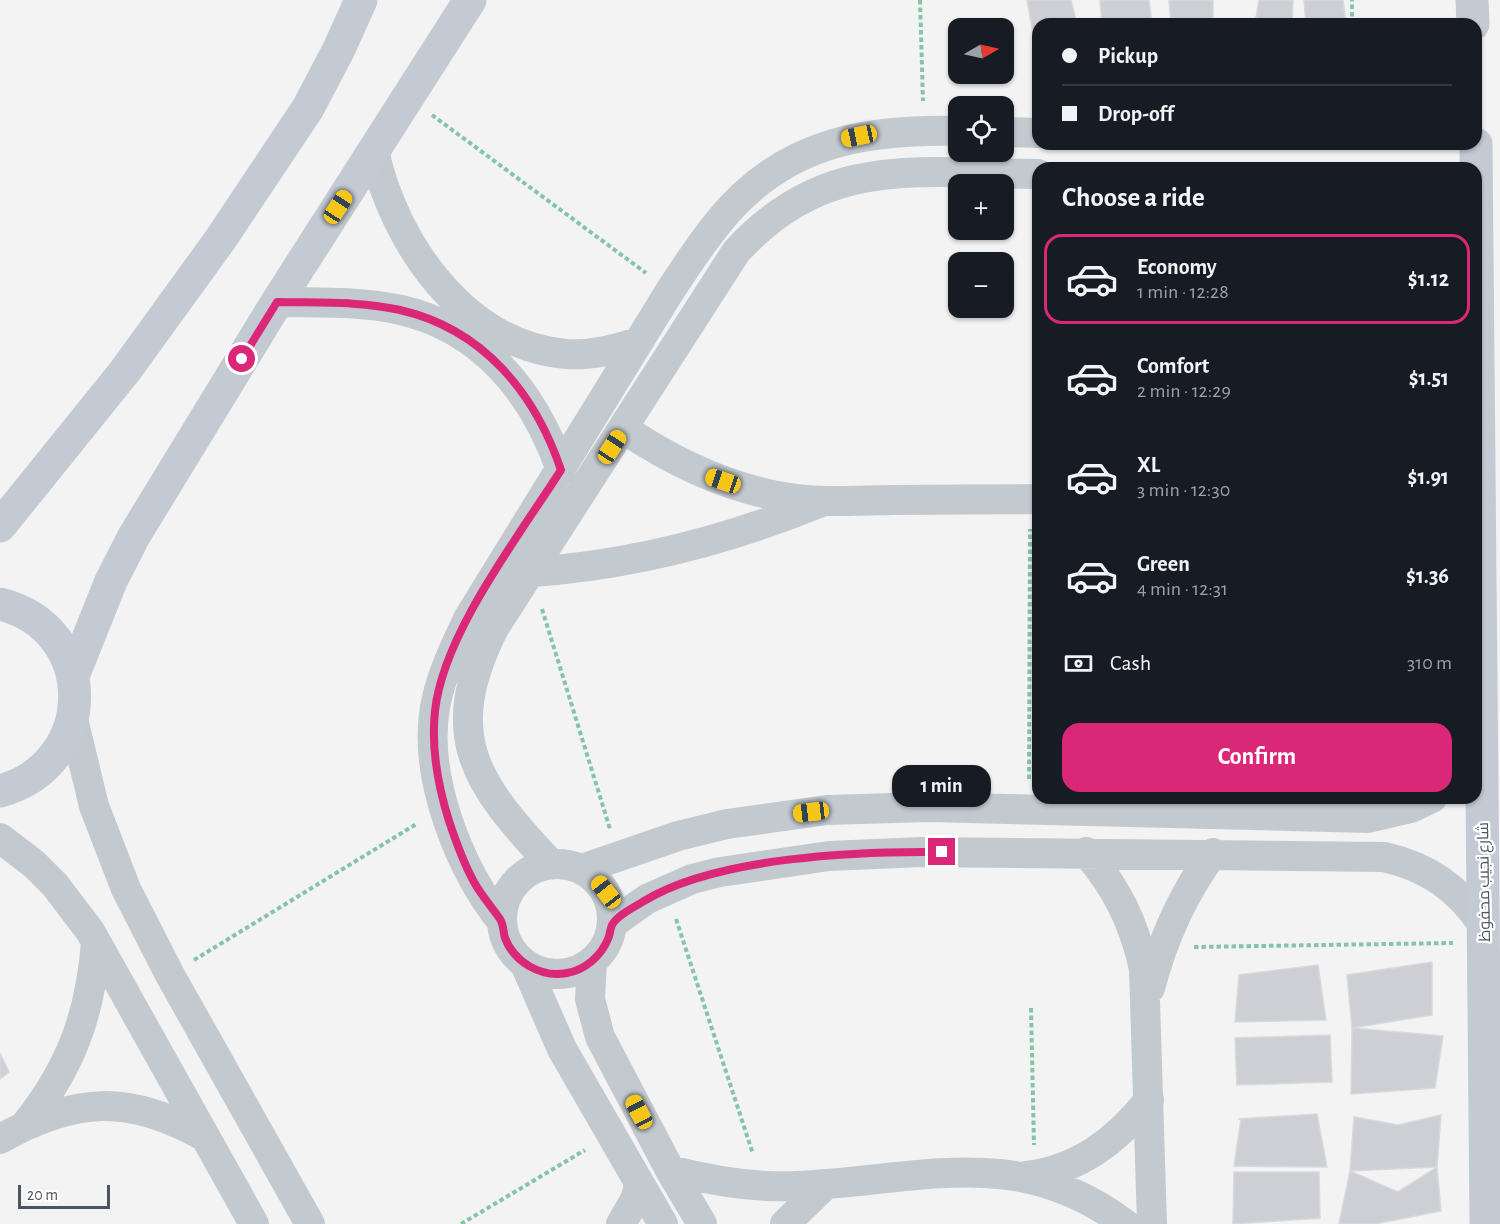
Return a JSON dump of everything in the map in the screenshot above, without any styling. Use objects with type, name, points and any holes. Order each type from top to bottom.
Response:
[{"type":"street","points":[[0,525],[125,371],[220,240],[308,108],[339,49],[361,0]]},
{"type":"street","points":[[73,676],[98,609],[134,536],[277,302],[471,0]]},
{"type":"street","points":[[1472,0],[1473,18]]},
{"type":"street","points":[[502,922],[487,903],[464,863],[445,807],[434,738],[435,710],[440,685],[469,617],[670,291],[700,246],[739,200],[762,180],[815,150],[844,140],[874,133],[948,131]]},
{"type":"street","points":[[1014,132],[1032,133]]},
{"type":"street","points":[[815,150],[825,187]]},
{"type":"street","points":[[374,151],[388,202],[412,249],[498,364],[523,392],[539,417],[561,470]]},
{"type":"street","points":[[550,863],[505,815],[487,789],[475,761],[469,731],[468,700],[483,651],[709,290],[736,252],[776,214],[825,187],[876,174],[1032,174]]},
{"type":"street","points":[[277,302],[369,305],[401,310],[468,324],[519,343],[567,354],[599,352],[638,342]]},
{"type":"street","name":"شارع نجيب محفوظ","points":[[1482,397],[1490,628],[1482,721]]},
{"type":"street","points":[[624,429],[676,461],[704,474],[773,494],[824,501],[1032,499]]},
{"type":"street","points":[[531,572],[612,564],[653,557],[739,534],[824,501]]},
{"type":"street","points":[[0,604],[22,611],[40,622],[55,638],[66,656],[73,676],[75,698],[73,719],[66,739],[55,757],[40,772],[22,784],[0,791]]},
{"type":"street","points":[[73,719],[94,806],[126,889],[170,975],[310,1224]]},
{"type":"street","points":[[582,869],[678,836],[777,816],[878,807],[1029,810],[1101,804],[1219,806],[1368,818],[1419,804]]},
{"type":"street","name":"شارع نجيب محفوظ","points":[[1480,804],[1484,934],[1486,1224]]},
{"type":"street","points":[[981,852],[984,809]]},
{"type":"street","points":[[0,838],[34,864],[74,907],[250,1217],[290,1187]]},
{"type":"street","points":[[612,924],[666,889],[720,872],[806,859],[875,853],[981,852],[1359,855],[1408,863],[1451,887],[1469,905],[1484,934]]},
{"type":"street","points":[[1086,852],[1108,878],[1125,906],[1137,937],[1144,969],[1147,1003],[1152,1224]]},
{"type":"street","points":[[1147,1003],[1162,948],[1183,898],[1213,854]]},
{"type":"street","points":[[550,863],[582,869],[606,892],[611,907],[612,924],[602,951],[580,969],[559,974],[538,970],[525,964],[513,952],[505,938],[502,922],[503,905],[515,884],[534,868],[550,863]]},
{"type":"street","points":[[13,1132],[46,1099],[77,1041],[87,1009],[96,943]]},
{"type":"street","points":[[592,961],[590,999],[600,1037],[670,1170],[702,1224]]},
{"type":"street","points":[[525,964],[562,1049],[663,1224]]},
{"type":"street","points":[[1029,1176],[1079,1161],[1099,1150],[1118,1135],[1149,1100]]},
{"type":"street","points":[[13,1132],[57,1112],[108,1106],[159,1115],[205,1137]]},
{"type":"street","points":[[670,1170],[721,1181],[763,1186],[826,1184],[925,1174],[974,1173],[1029,1176],[1071,1192],[1125,1224]]},
{"type":"street","points":[[621,1224],[636,1198],[639,1184]]},
{"type":"street","points":[[785,1224],[826,1184]]},
{"type":"path","points":[[920,0],[923,130]]},
{"type":"path","points":[[1352,18],[1353,0]]},
{"type":"path","points":[[407,97],[670,291]]},
{"type":"path","points":[[531,572],[618,855]]},
{"type":"path","points":[[1029,810],[1032,623]]},
{"type":"path","points":[[170,975],[445,807]]},
{"type":"path","points":[[666,889],[763,1186]]},
{"type":"path","points":[[1162,948],[1484,934]]},
{"type":"path","points":[[1029,1176],[1031,1008]]},
{"type":"path","points":[[461,1224],[611,1134]]},
{"type":"building","points":[[1027,0],[1071,0],[1076,18],[1032,18],[1032,28]]},
{"type":"building","points":[[1100,0],[1149,0],[1151,18],[1102,18]]},
{"type":"building","points":[[1169,0],[1213,0],[1213,18],[1170,18]]},
{"type":"building","points":[[1259,0],[1293,0],[1292,18],[1256,18]]},
{"type":"building","points":[[1304,0],[1343,0],[1345,18],[1306,18]]},
{"type":"building","points":[[1432,962],[1432,1015],[1352,1028],[1347,975]]},
{"type":"building","points":[[1318,965],[1326,1020],[1235,1022],[1239,975]]},
{"type":"building","points":[[1352,1028],[1443,1036],[1435,1088],[1351,1094]]},
{"type":"building","points":[[1330,1035],[1332,1082],[1237,1085],[1235,1038]]},
{"type":"building","points":[[0,1053],[9,1072],[0,1079]]},
{"type":"building","points":[[1317,1114],[1327,1167],[1234,1166],[1241,1119],[1238,1119]]},
{"type":"building","points":[[1441,1115],[1437,1167],[1350,1171],[1354,1117],[1398,1125]]},
{"type":"building","points":[[1437,1167],[1441,1211],[1375,1224],[1339,1224],[1350,1171],[1398,1192]]},
{"type":"building","points":[[1234,1172],[1319,1172],[1320,1218],[1233,1224]]},
{"type":"route","points":[[242,359],[277,302],[369,305],[401,310],[461,333],[505,370],[539,417],[561,470],[469,617],[454,648],[440,685],[435,710],[434,738],[441,793],[464,863],[487,903],[502,922],[505,938],[513,952],[525,964],[552,974],[580,969],[602,951],[609,938],[612,924],[647,899],[692,879],[720,872],[829,856],[942,852]]}]
